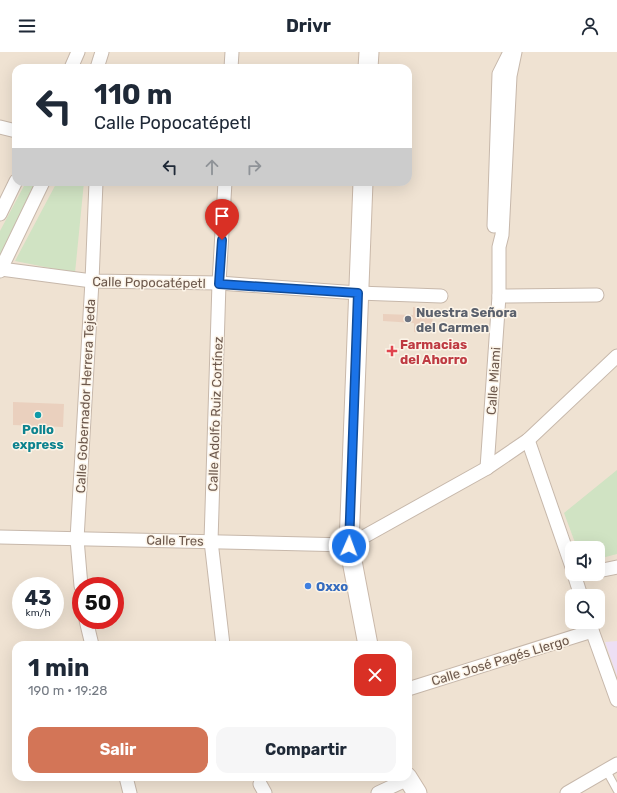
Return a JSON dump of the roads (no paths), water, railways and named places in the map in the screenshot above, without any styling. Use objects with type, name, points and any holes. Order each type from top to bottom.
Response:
[{"type":"main road","points":[[368,64],[369,52]]},
{"type":"main road","points":[[363,186],[349,546],[367,641]]},
{"type":"street","points":[[73,64],[78,52]]},
{"type":"street","points":[[231,64],[232,52]]},
{"type":"street","name":"Calle Miami","points":[[499,246],[494,236],[499,74],[510,52]]},
{"type":"street","name":"Calle Miami","points":[[487,468],[499,296],[499,246],[502,235],[510,76],[515,52]]},
{"type":"street","points":[[0,128],[12,130]]},
{"type":"street","points":[[0,214],[14,186]]},
{"type":"street","points":[[0,270],[41,186]]},
{"type":"street","name":"Calle Gobernador Herrera Tejeda","points":[[80,577],[77,539],[92,281],[96,186]]},
{"type":"street","name":"Calle Adolfo Ruiz Cortínez","points":[[223,641],[211,541],[219,284],[225,186]]},
{"type":"street","name":"Calle Popocatépetl","points":[[0,270],[92,281],[219,284],[358,293],[441,296]]},
{"type":"street","points":[[499,296],[597,295]]},
{"type":"street","points":[[349,546],[487,468],[528,440],[617,356]]},
{"type":"street","points":[[528,440],[565,545]]},
{"type":"street","name":"Calle Tres","points":[[0,537],[211,541],[349,546]]},
{"type":"street","points":[[605,570],[617,567]]},
{"type":"street","points":[[88,629],[91,641]]},
{"type":"street","name":"Calle José Pagés Llergo","points":[[412,688],[584,629]]},
{"type":"street","points":[[591,629],[617,700]]},
{"type":"street","points":[[567,793],[612,767]]},
{"type":"street","points":[[127,781],[130,793]]},
{"type":"street","points":[[378,793],[411,783]]},
{"type":"lane","points":[[612,767],[617,790]]},
{"type":"place","name":"Nuestra Señora del Carmen","points":[[408,319]]},
{"type":"place","name":"Farmacias del Ahorro","points":[[392,351]]},
{"type":"place","name":"Pollo express","points":[[38,415]]},
{"type":"place","name":"Oxxo","points":[[308,586]]}]
